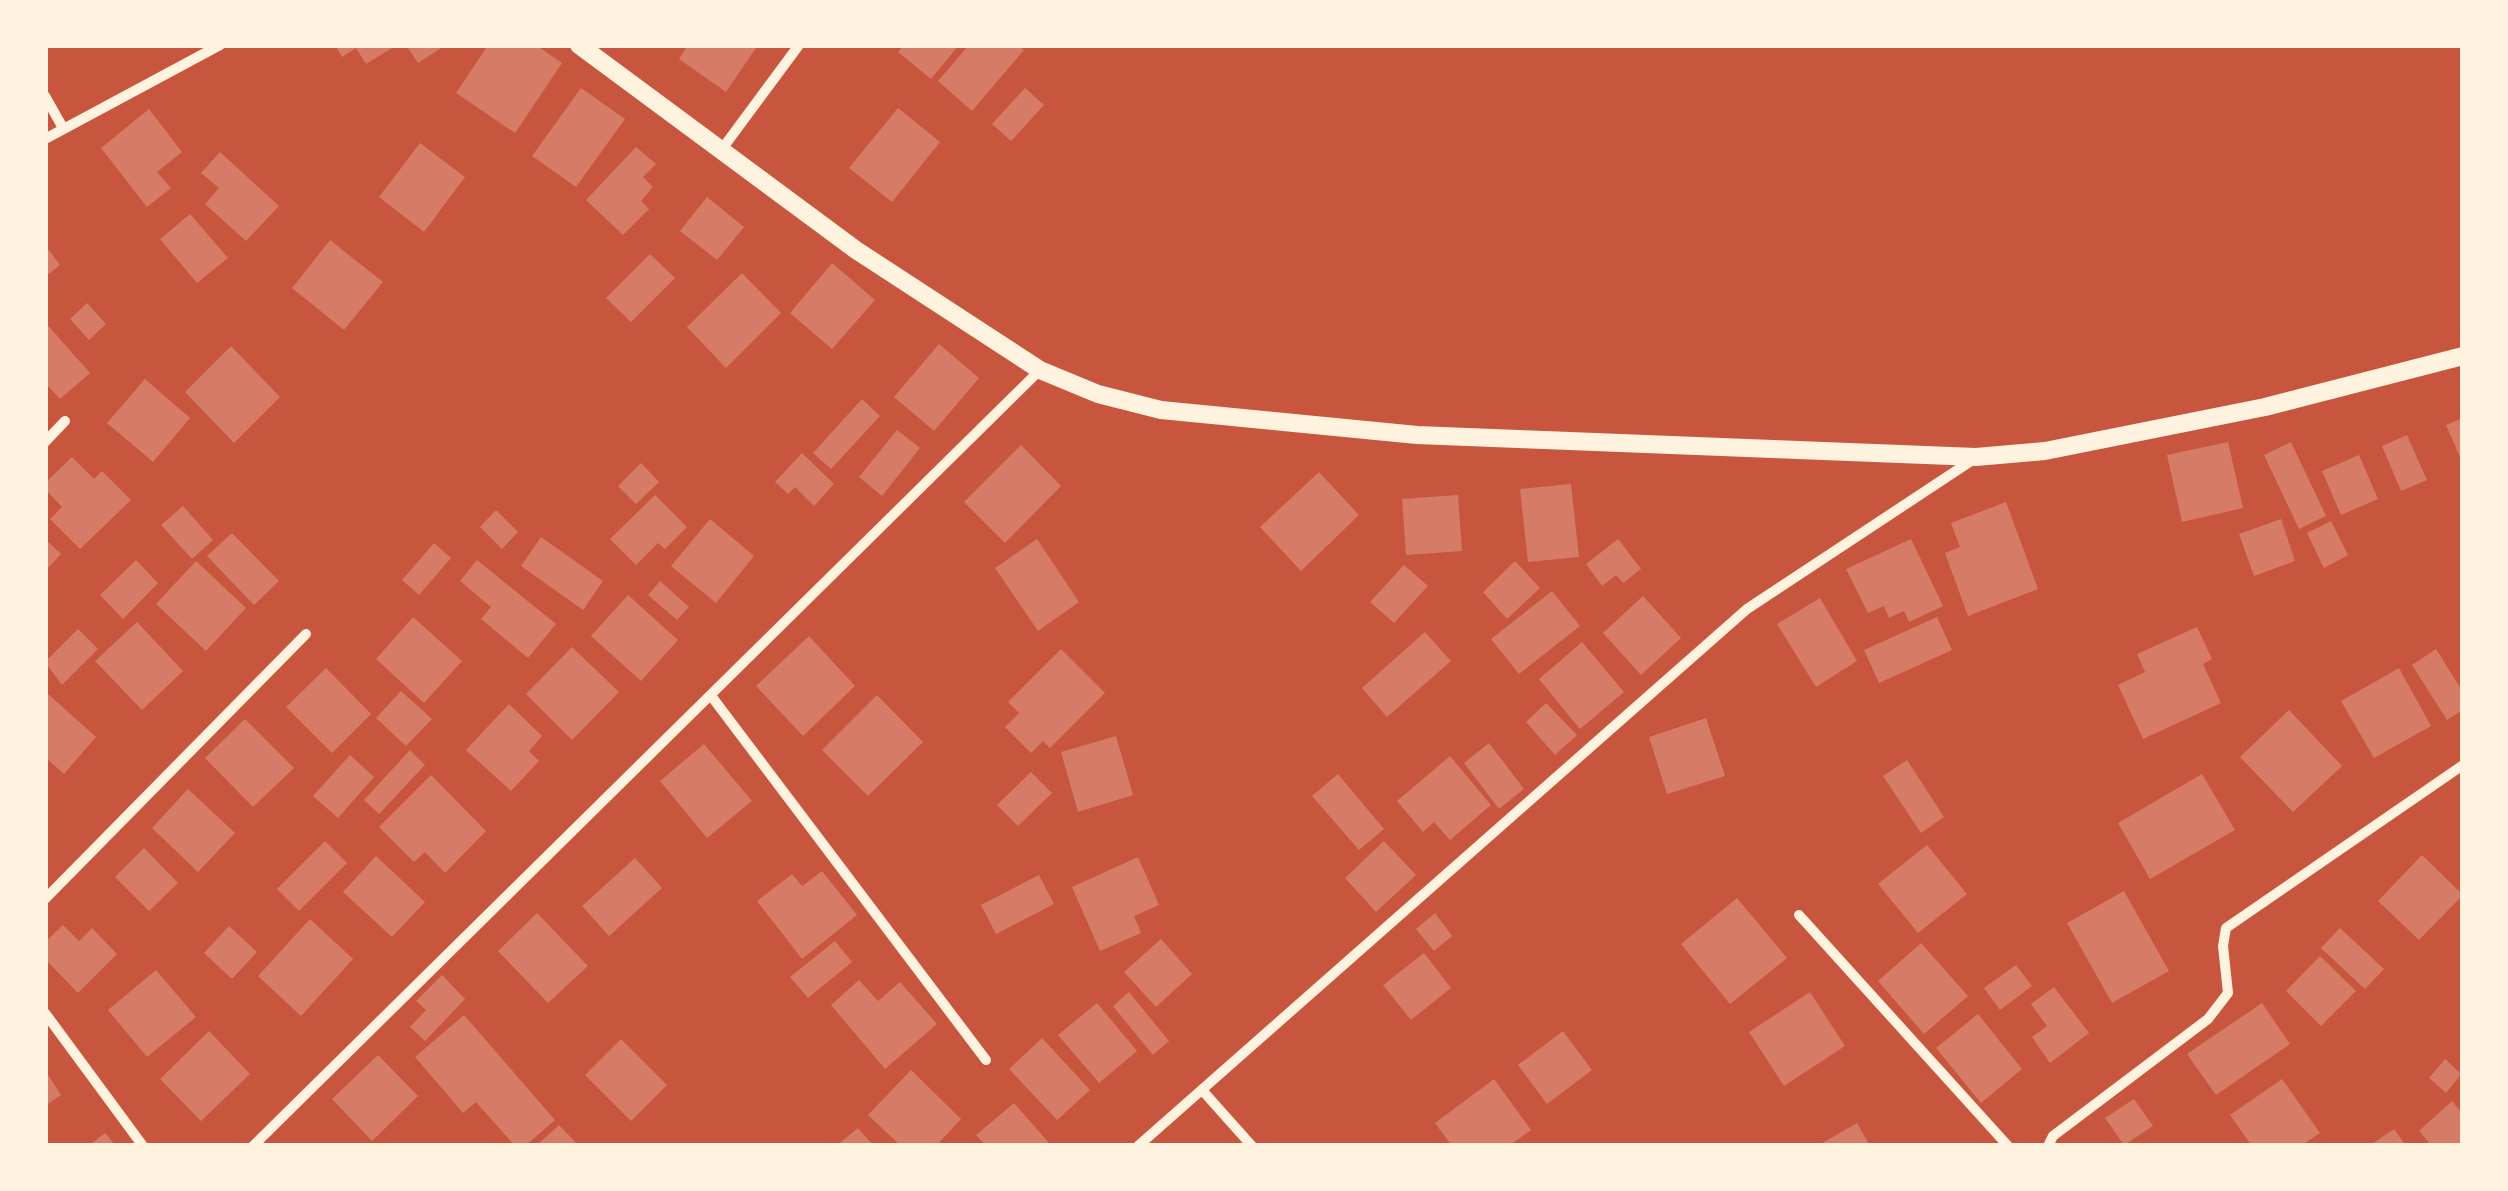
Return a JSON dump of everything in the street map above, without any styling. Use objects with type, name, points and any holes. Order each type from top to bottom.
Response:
[{"type":"street","points":[[45,139],[220,45]]},
{"type":"street","points":[[579,45],[856,250],[1040,370],[1098,394],[1160,410],[1418,435],[1976,457],[2044,450],[2264,407],[2463,356]]},
{"type":"street","points":[[722,149],[799,45]]},
{"type":"street","points":[[45,96],[64,128]]},
{"type":"street","points":[[252,1146],[1040,370]]},
{"type":"street","points":[[45,442],[65,421]]},
{"type":"street","points":[[1138,1146],[1747,609],[1976,457]]},
{"type":"street","points":[[45,899],[306,634]]},
{"type":"street","points":[[712,697],[986,1060]]},
{"type":"street","points":[[2048,1146],[2053,1136],[2208,1019],[2228,993],[2222,946],[2226,928],[2463,765]]},
{"type":"street","points":[[1799,915],[2008,1146]]},
{"type":"street","points":[[45,1012],[143,1146]]},
{"type":"street","points":[[1202,1090],[1252,1146]]},
{"type":"building","points":[[335,45],[397,45],[366,64],[356,48],[342,57]]},
{"type":"building","points":[[406,45],[446,45],[418,63]]},
{"type":"building","points":[[488,45],[536,45],[562,63],[515,133],[456,93]]},
{"type":"building","points":[[688,45],[758,45],[726,92],[679,59]]},
{"type":"building","points":[[904,45],[959,45],[931,79],[898,52]]},
{"type":"building","points":[[969,45],[1018,45],[1024,50],[972,111],[938,81]]},
{"type":"building","points":[[581,88],[625,119],[576,187],[532,156]]},
{"type":"building","points":[[1025,88],[1044,105],[1011,141],[992,124]]},
{"type":"building","points":[[898,108],[940,142],[892,202],[849,168]]},
{"type":"building","points":[[149,109],[182,152],[157,172],[171,188],[147,207],[101,148]]},
{"type":"building","points":[[420,143],[465,177],[424,232],[379,197]]},
{"type":"building","points":[[636,147],[656,164],[643,177],[653,187],[641,201],[649,209],[623,235],[586,200]]},
{"type":"building","points":[[220,152],[279,206],[246,241],[205,204],[219,188],[201,173]]},
{"type":"building","points":[[707,197],[744,227],[717,260],[680,231]]},
{"type":"building","points":[[190,214],[228,258],[197,283],[160,239]]},
{"type":"building","points":[[330,240],[383,282],[344,330],[292,288]]},
{"type":"building","points":[[45,245],[60,265],[45,277]]},
{"type":"building","points":[[650,254],[675,278],[631,322],[606,298]]},
{"type":"building","points":[[832,263],[875,300],[832,349],[790,313]]},
{"type":"building","points":[[742,273],[781,313],[726,368],[687,327]]},
{"type":"building","points":[[87,303],[106,324],[89,340],[70,319]]},
{"type":"building","points":[[45,322],[90,373],[60,399],[45,383]]},
{"type":"building","points":[[939,344],[979,378],[934,431],[894,397]]},
{"type":"building","points":[[231,346],[280,397],[234,443],[185,392]]},
{"type":"building","points":[[145,379],[190,418],[153,462],[107,423]]},
{"type":"building","points":[[862,399],[880,416],[831,469],[813,453]]},
{"type":"building","points":[[2463,418],[2463,464],[2446,425]]},
{"type":"building","points":[[897,430],[920,448],[882,496],[859,477]]},
{"type":"building","points":[[2407,435],[2427,480],[2401,491],[2382,446]]},
{"type":"building","points":[[2228,442],[2243,508],[2182,522],[2167,455]]},
{"type":"building","points":[[2291,442],[2326,516],[2299,529],[2264,455]]},
{"type":"building","points":[[1021,445],[1061,486],[1005,543],[964,502]]},
{"type":"building","points":[[802,453],[834,484],[814,506],[795,487],[788,494],[775,482]]},
{"type":"building","points":[[2359,455],[2378,499],[2341,515],[2322,471]]},
{"type":"building","points":[[72,457],[94,479],[102,471],[131,500],[80,549],[50,519],[62,507],[45,489],[45,483]]},
{"type":"building","points":[[641,463],[659,482],[636,504],[618,486]]},
{"type":"building","points":[[1319,472],[1359,515],[1301,571],[1260,527]]},
{"type":"building","points":[[1571,484],[1579,557],[1528,562],[1520,489]]},
{"type":"building","points":[[655,495],[687,527],[665,549],[658,543],[636,565],[610,539]]},
{"type":"building","points":[[1458,495],[1462,551],[1406,555],[1402,499]]},
{"type":"building","points":[[2006,502],[2038,589],[1968,616],[1945,553],[1960,547],[1951,523]]},
{"type":"building","points":[[183,506],[213,540],[192,559],[161,525]]},
{"type":"building","points":[[496,510],[518,532],[502,549],[480,527]]},
{"type":"building","points":[[710,519],[754,556],[716,603],[671,566]]},
{"type":"building","points":[[2281,519],[2295,561],[2254,576],[2239,534]]},
{"type":"building","points":[[2331,521],[2348,555],[2324,568],[2307,533]]},
{"type":"building","points":[[232,533],[279,581],[254,605],[207,556]]},
{"type":"building","points":[[541,537],[603,581],[583,610],[521,566]]},
{"type":"building","points":[[45,539],[61,554],[45,571]]},
{"type":"building","points":[[1037,539],[1079,602],[1038,631],[995,568]]},
{"type":"building","points":[[1618,539],[1641,569],[1623,583],[1616,575],[1602,586],[1586,564]]},
{"type":"building","points":[[1911,539],[1943,606],[1909,622],[1904,611],[1889,618],[1884,606],[1868,613],[1846,569]]},
{"type":"building","points":[[434,543],[451,558],[419,595],[402,580]]},
{"type":"building","points":[[136,560],[158,583],[123,619],[100,595]]},
{"type":"building","points":[[477,560],[556,624],[528,658],[481,619],[491,607],[460,581]]},
{"type":"building","points":[[196,561],[246,608],[206,651],[156,604]]},
{"type":"building","points":[[1515,561],[1540,588],[1507,619],[1483,592]]},
{"type":"building","points":[[1404,565],[1428,586],[1394,623],[1370,602]]},
{"type":"building","points":[[660,581],[689,607],[677,620],[648,595]]},
{"type":"building","points":[[1552,591],[1580,626],[1519,674],[1491,639]]},
{"type":"building","points":[[628,595],[678,640],[641,681],[591,636]]},
{"type":"building","points":[[1643,596],[1681,638],[1641,675],[1603,633]]},
{"type":"building","points":[[1820,598],[1857,661],[1816,687],[1777,624]]},
{"type":"building","points":[[413,617],[462,661],[424,703],[376,659]]},
{"type":"building","points":[[1937,617],[1952,650],[1879,683],[1864,650]]},
{"type":"building","points":[[137,622],[183,671],[142,710],[95,661]]},
{"type":"building","points":[[2197,627],[2212,659],[2203,664],[2221,703],[2143,739],[2118,685],[2145,672],[2137,654]]},
{"type":"building","points":[[78,629],[98,649],[62,685],[45,662]]},
{"type":"building","points":[[1425,632],[1451,661],[1387,717],[1362,688]]},
{"type":"building","points":[[809,636],[855,686],[803,736],[756,686]]},
{"type":"building","points":[[1582,642],[1624,692],[1580,729],[1539,679]]},
{"type":"building","points":[[572,647],[619,692],[572,740],[526,694]]},
{"type":"building","points":[[1061,649],[1105,693],[1050,748],[1043,741],[1031,753],[1005,727],[1019,713],[1008,702]]},
{"type":"building","points":[[2436,649],[2463,692],[2463,710],[2447,720],[2412,665]]},
{"type":"building","points":[[326,668],[371,714],[332,753],[286,707]]},
{"type":"building","points":[[2399,668],[2431,726],[2374,758],[2341,701]]},
{"type":"building","points":[[401,691],[432,719],[406,746],[376,718]]},
{"type":"building","points":[[47,693],[96,737],[64,774],[45,757]]},
{"type":"building","points":[[877,695],[923,742],[868,796],[822,750]]},
{"type":"building","points":[[1546,703],[1577,735],[1555,755],[1526,722]]},
{"type":"building","points":[[509,704],[542,736],[529,751],[539,761],[511,791],[466,750]]},
{"type":"building","points":[[2289,710],[2342,766],[2293,812],[2240,757]]},
{"type":"building","points":[[1706,718],[1725,776],[1667,794],[1649,737]]},
{"type":"building","points":[[245,719],[294,768],[253,807],[205,758]]},
{"type":"building","points":[[1116,736],[1133,795],[1078,812],[1061,752]]},
{"type":"building","points":[[1489,743],[1524,789],[1499,809],[1464,763]]},
{"type":"building","points":[[704,744],[752,801],[707,838],[660,781]]},
{"type":"building","points":[[410,750],[425,765],[379,814],[364,800]]},
{"type":"building","points":[[350,755],[374,777],[338,818],[313,796]]},
{"type":"building","points":[[1450,756],[1491,805],[1450,840],[1434,822],[1423,832],[1397,801]]},
{"type":"building","points":[[1907,760],[1944,817],[1921,833],[1883,776]]},
{"type":"building","points":[[1031,772],[1052,793],[1018,826],[997,805]]},
{"type":"building","points":[[1338,774],[1384,829],[1359,850],[1312,796]]},
{"type":"building","points":[[2202,774],[2235,830],[2150,879],[2118,823]]},
{"type":"building","points":[[431,775],[486,831],[445,873],[425,852],[414,862],[379,827]]},
{"type":"building","points":[[188,789],[235,833],[198,872],[152,828]]},
{"type":"building","points":[[325,841],[347,863],[299,911],[277,889]]},
{"type":"building","points":[[1384,841],[1416,875],[1376,912],[1345,878]]},
{"type":"building","points":[[1927,845],[1967,894],[1918,933],[1878,884]]},
{"type":"building","points":[[144,848],[178,883],[149,911],[115,877]]},
{"type":"building","points":[[2422,855],[2463,895],[2419,940],[2378,901]]},
{"type":"building","points":[[376,856],[425,902],[392,937],[343,892]]},
{"type":"building","points":[[1138,857],[1159,905],[1134,916],[1141,933],[1100,951],[1072,887]]},
{"type":"building","points":[[635,858],[662,888],[609,936],[582,906]]},
{"type":"building","points":[[822,871],[857,915],[802,959],[757,901],[792,874],[802,886]]},
{"type":"building","points":[[1039,875],[1054,904],[996,934],[981,905]]},
{"type":"building","points":[[2124,891],[2169,971],[2112,1003],[2067,923]]},
{"type":"building","points":[[1737,898],[1787,958],[1730,1004],[1681,944]]},
{"type":"building","points":[[537,913],[588,966],[548,1003],[498,951]]},
{"type":"building","points":[[1435,913],[1452,936],[1434,951],[1416,929]]},
{"type":"building","points":[[310,919],[353,959],[301,1016],[258,976]]},
{"type":"building","points":[[63,925],[79,941],[92,928],[117,954],[78,993],[45,959],[45,942]]},
{"type":"building","points":[[229,926],[257,952],[232,979],[204,953]]},
{"type":"building","points":[[2340,928],[2384,969],[2365,989],[2321,948]]},
{"type":"building","points":[[1161,939],[1192,974],[1156,1007],[1124,972]]},
{"type":"building","points":[[835,941],[852,962],[808,998],[790,977]]},
{"type":"building","points":[[1921,943],[1968,996],[1924,1034],[1878,981]]},
{"type":"building","points":[[1424,953],[1451,988],[1411,1020],[1383,985]]},
{"type":"building","points":[[2320,956],[2356,991],[2321,1026],[2286,991]]},
{"type":"building","points":[[2016,965],[2032,986],[2000,1010],[1984,988]]},
{"type":"building","points":[[156,970],[196,1017],[147,1057],[108,1010]]},
{"type":"building","points":[[442,975],[465,999],[425,1041],[410,1027],[426,1010],[416,1001]]},
{"type":"building","points":[[859,980],[878,1001],[900,982],[937,1024],[885,1069],[831,1005]]},
{"type":"building","points":[[2054,987],[2089,1033],[2050,1063],[2032,1037],[2047,1026],[2031,1004]]},
{"type":"building","points":[[1129,992],[1169,1041],[1153,1055],[1113,1006]]},
{"type":"building","points":[[1810,992],[1845,1046],[1784,1086],[1749,1032]]},
{"type":"building","points":[[1097,1003],[1137,1051],[1099,1083],[1058,1035]]},
{"type":"building","points":[[2262,1003],[2290,1044],[2216,1095],[2187,1054]]},
{"type":"building","points":[[1978,1014],[2022,1069],[1981,1103],[1936,1048]]},
{"type":"building","points":[[464,1015],[555,1120],[525,1146],[515,1146],[476,1102],[463,1113],[415,1057]]},
{"type":"building","points":[[209,1031],[250,1074],[201,1121],[160,1079]]},
{"type":"building","points":[[1563,1031],[1592,1070],[1547,1104],[1518,1065]]},
{"type":"building","points":[[1042,1038],[1090,1090],[1057,1120],[1009,1069]]},
{"type":"building","points":[[621,1039],[667,1085],[631,1121],[585,1075]]},
{"type":"building","points":[[378,1055],[418,1096],[372,1141],[332,1099]]},
{"type":"building","points":[[2445,1059],[2461,1074],[2446,1093],[2429,1078]]},
{"type":"building","points":[[45,1070],[61,1095],[45,1106]]},
{"type":"building","points":[[911,1070],[961,1119],[936,1146],[901,1146],[868,1115]]},
{"type":"building","points":[[1494,1079],[1531,1130],[1509,1146],[1452,1146],[1435,1123]]},
{"type":"building","points":[[2282,1079],[2320,1133],[2301,1146],[2252,1146],[2230,1115]]},
{"type":"building","points":[[2134,1099],[2153,1126],[2124,1145],[2105,1118]]},
{"type":"building","points":[[2452,1101],[2463,1114],[2463,1143],[2432,1146],[2419,1131]]},
{"type":"building","points":[[1014,1103],[1049,1143],[986,1146],[976,1135]]},
{"type":"building","points":[[1857,1123],[1870,1146],[1817,1146]]},
{"type":"building","points":[[559,1125],[579,1146],[536,1146]]},
{"type":"building","points":[[858,1128],[874,1146],[836,1146]]},
{"type":"building","points":[[2394,1129],[2406,1146],[2369,1146]]},
{"type":"building","points":[[105,1133],[116,1146],[88,1146]]}]
